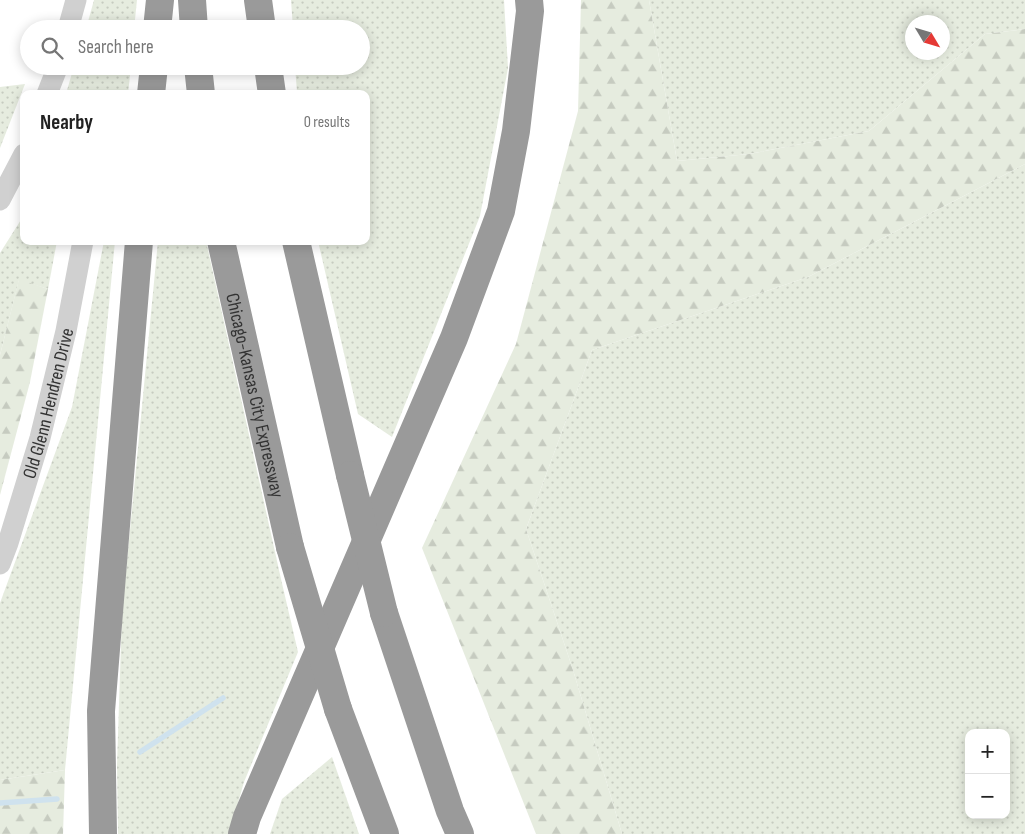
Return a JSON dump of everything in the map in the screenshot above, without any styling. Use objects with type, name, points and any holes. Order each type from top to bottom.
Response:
[{"type":"highway","points":[[158,20],[160,0]]},
{"type":"highway","points":[[192,0],[193,20]]},
{"type":"highway","points":[[258,0],[261,20]]},
{"type":"highway","points":[[242,834],[247,817],[454,338],[501,211],[516,131],[530,11],[529,0]]},
{"type":"highway","points":[[151,90],[153,75]]},
{"type":"highway","points":[[199,75],[201,90]]},
{"type":"highway","points":[[269,75],[271,90]]},
{"type":"highway","points":[[103,834],[101,711],[139,245]]},
{"type":"highway","name":"Chicago-Kansas City Expressway","points":[[222,245],[290,547],[338,709],[385,834]]},
{"type":"highway","points":[[297,245],[384,612],[450,811],[460,834]]},
{"type":"street","points":[[70,20],[76,0]]},
{"type":"street","points":[[49,90],[54,75]]},
{"type":"street","points":[[0,200],[20,162]]},
{"type":"street","name":"Old Glenn Hendren Drive","points":[[0,564],[40,438],[66,331],[82,245]]},
{"type":"green space","points":[[94,0],[137,0],[135,20],[88,20]]},
{"type":"green space","points":[[291,0],[504,0],[508,68],[480,216],[392,437],[358,414],[319,245],[370,245],[370,90],[297,90],[296,75],[370,75],[370,20],[292,20]]},
{"type":"green space","points":[[581,0],[649,0],[677,161],[749,154],[869,131],[985,34],[1025,29],[1025,164],[808,277],[592,350],[526,529],[573,670],[622,834],[536,834],[422,548],[516,344],[578,111]]},
{"type":"green space","points":[[649,0],[1025,0],[1025,29],[985,34],[869,131],[749,154],[677,161]]},
{"type":"green space","points":[[71,75],[130,75],[128,90],[67,90]]},
{"type":"green space","points":[[25,84],[23,90],[20,90],[20,97],[0,148],[0,87]]},
{"type":"green space","points":[[1025,164],[1025,834],[622,834],[573,670],[526,529],[592,350],[808,277]]},
{"type":"green space","points":[[20,221],[20,245],[56,245],[48,289],[19,280],[0,355],[0,253]]},
{"type":"green space","points":[[103,245],[115,245],[65,770],[0,780],[0,603],[72,407]]},
{"type":"green space","points":[[158,245],[207,245],[298,652],[244,782],[229,834],[118,834],[117,765],[122,613]]},
{"type":"green space","points":[[19,279],[48,289],[30,382],[0,495],[0,355]]},
{"type":"green space","points":[[332,757],[359,834],[270,834],[282,799]]},
{"type":"green space","points":[[65,770],[63,834],[0,834],[0,780]]},
{"type":"waterway","points":[[140,752],[223,698]]},
{"type":"waterway","points":[[0,803],[57,799]]}]
